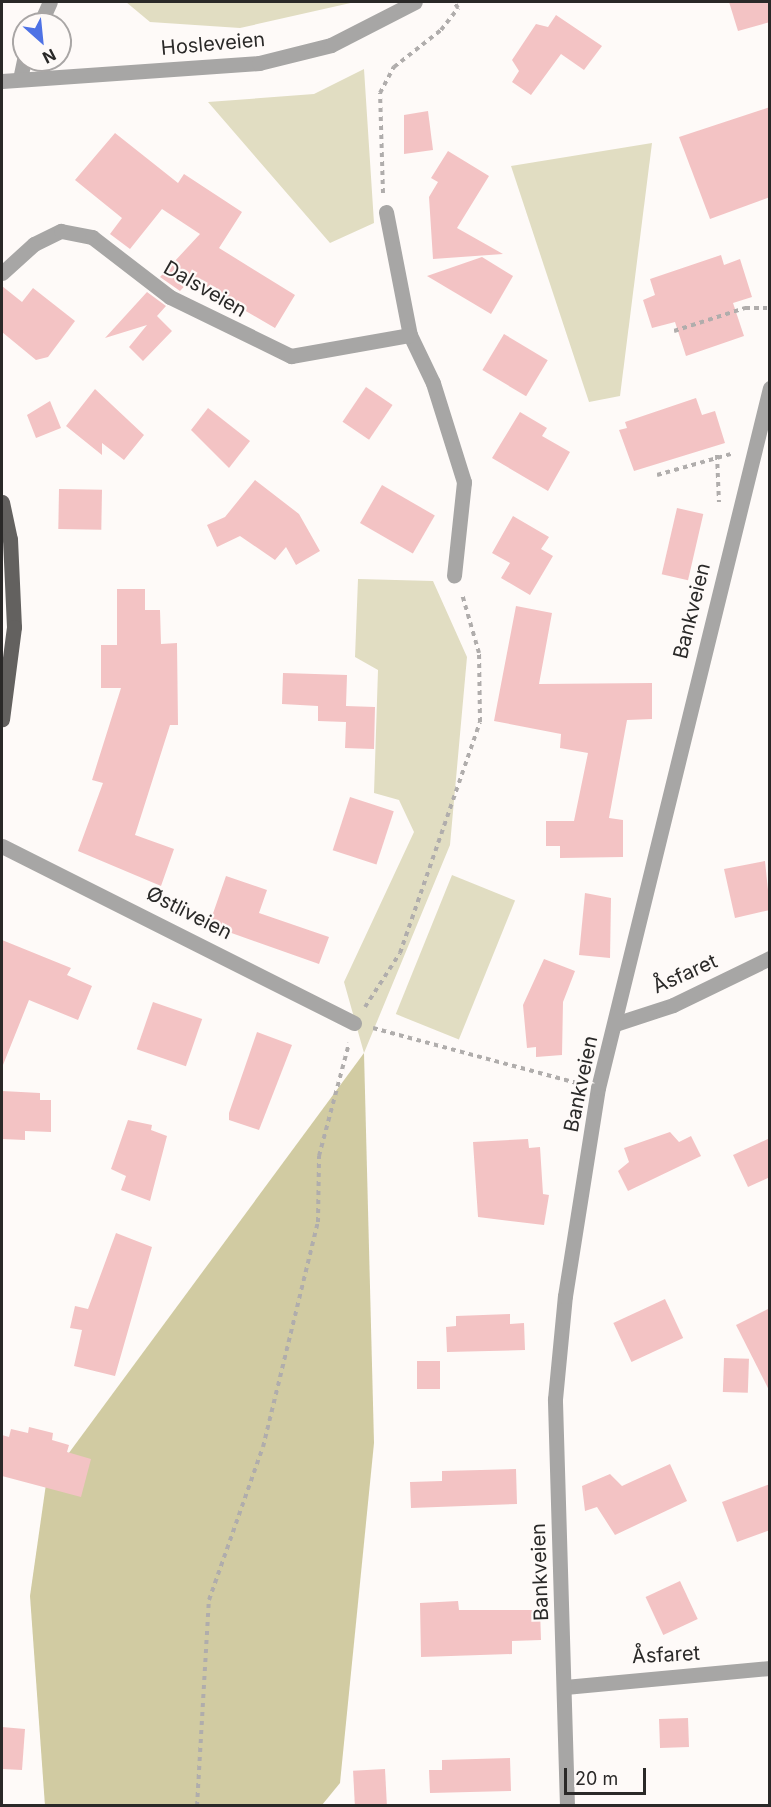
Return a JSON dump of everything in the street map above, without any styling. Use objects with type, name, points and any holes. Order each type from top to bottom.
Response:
[{"type":"main road","points":[[2,502],[10,538],[14,627],[2,719]]},
{"type":"street","name":"Hosleveien","points":[[2,81],[259,63],[331,45],[416,2]]},
{"type":"street","points":[[20,79],[21,72]]},
{"type":"street","points":[[386,212],[410,336],[433,383],[464,482],[454,575]]},
{"type":"street","name":"Dalsveien","points":[[2,273],[34,244],[61,231],[92,237],[170,297],[291,356],[410,336]]},
{"type":"street","name":"Bankveien","points":[[567,1806],[555,1399],[565,1296],[598,1088],[770,388]]},
{"type":"street","name":"Østliveien","points":[[2,846],[354,1023]]},
{"type":"street","name":"Åsfaret","points":[[615,1024],[673,1005],[770,958]]},
{"type":"street","name":"Åsfaret","points":[[565,1687],[770,1668]]},
{"type":"path","points":[[386,212],[379,170],[380,93],[394,67],[441,30],[458,8],[454,2]]},
{"type":"path","points":[[674,332],[745,308],[770,308]]},
{"type":"path","points":[[657,475],[717,454],[753,453]]},
{"type":"path","points":[[198,1806],[209,1600],[265,1436],[318,1222],[320,1156],[354,1023],[400,953],[480,722],[478,653],[471,614],[454,575]]},
{"type":"path","points":[[354,1023],[598,1088]]},
{"type":"shaded area","points":[[126,2],[355,2],[240,28],[150,22]]},
{"type":"shaded area","points":[[364,69],[374,223],[330,243],[208,102],[314,94]]},
{"type":"shaded area","points":[[652,143],[620,396],[589,402],[511,166]]},
{"type":"shaded area","points":[[358,579],[433,581],[467,657],[450,845],[364,1053],[344,982],[414,832],[399,800],[374,793],[378,670],[355,657]]},
{"type":"shaded area","points":[[452,875],[515,900],[459,1040],[396,1014]]},
{"type":"shaded area","points":[[364,1053],[374,1443],[340,1783],[322,1805],[45,1806],[30,1596],[46,1484]]},
{"type":"building","points":[[729,2],[770,2],[770,22],[738,31]]},
{"type":"building","points":[[556,15],[602,46],[584,70],[561,54],[531,95],[512,82],[519,71],[512,60],[536,24],[548,27]]},
{"type":"building","points":[[770,107],[770,197],[710,219],[679,137]]},
{"type":"building","points":[[428,111],[433,150],[404,154],[404,115]]},
{"type":"building","points":[[115,133],[178,183],[184,174],[242,212],[219,248],[295,295],[275,328],[191,279],[180,291],[160,277],[200,234],[162,209],[130,249],[110,234],[122,218],[75,180]]},
{"type":"building","points":[[448,151],[489,176],[457,228],[503,254],[433,259],[429,197],[438,182],[431,178]]},
{"type":"building","points":[[721,255],[724,265],[740,259],[752,297],[733,303],[744,336],[686,356],[675,322],[652,328],[643,300],[655,295],[650,279]]},
{"type":"building","points":[[482,257],[513,276],[491,314],[427,276]]},
{"type":"building","points":[[2,286],[22,302],[33,288],[75,321],[48,357],[36,360],[2,332]]},
{"type":"building","points":[[147,292],[166,306],[157,316],[172,331],[143,361],[129,347],[147,325],[105,338]]},
{"type":"building","points":[[504,334],[548,360],[526,396],[482,370]]},
{"type":"building","points":[[366,387],[393,405],[369,440],[343,422]]},
{"type":"building","points":[[95,389],[144,435],[124,460],[102,443],[102,455],[66,426]]},
{"type":"building","points":[[696,398],[702,415],[715,411],[725,443],[634,471],[619,430],[627,428],[625,422]]},
{"type":"building","points":[[50,401],[61,428],[36,438],[27,415]]},
{"type":"building","points":[[208,408],[250,441],[229,468],[191,430]]},
{"type":"building","points":[[520,412],[547,428],[542,436],[570,452],[548,491],[492,458]]},
{"type":"building","points":[[255,480],[299,514],[320,551],[296,565],[286,547],[275,560],[240,536],[217,547],[207,525],[225,517]]},
{"type":"building","points":[[382,485],[435,516],[413,554],[360,523]]},
{"type":"building","points":[[59,489],[102,490],[101,530],[58,529]]},
{"type":"building","points":[[677,508],[703,514],[688,580],[662,574]]},
{"type":"building","points":[[513,516],[549,537],[541,549],[553,556],[530,595],[501,578],[510,563],[492,553]]},
{"type":"building","points":[[117,589],[145,589],[145,610],[160,610],[161,644],[177,643],[178,725],[170,725],[135,835],[174,849],[161,886],[78,851],[103,783],[92,780],[121,688],[101,688],[101,645],[117,645]]},
{"type":"building","points":[[516,606],[552,613],[539,684],[652,683],[652,719],[627,720],[609,818],[623,820],[623,857],[560,858],[560,846],[546,846],[546,821],[574,821],[588,753],[560,748],[561,734],[494,721]]},
{"type":"building","points":[[283,673],[347,675],[346,706],[375,707],[374,749],[345,748],[346,722],[318,721],[318,706],[282,704]]},
{"type":"building","points":[[350,797],[394,811],[376,864],[333,850]]},
{"type":"building","points":[[765,861],[770,910],[735,918],[724,869]]},
{"type":"building","points":[[226,876],[267,890],[259,913],[329,937],[319,964],[209,925]]},
{"type":"building","points":[[585,893],[611,898],[610,958],[579,955]]},
{"type":"building","points":[[2,940],[71,968],[67,975],[92,986],[78,1020],[29,1000],[3,1065]]},
{"type":"building","points":[[544,959],[575,971],[563,1002],[562,1055],[536,1057],[536,1047],[527,1048],[523,1005]]},
{"type":"building","points":[[153,1002],[202,1019],[186,1066],[137,1049]]},
{"type":"building","points":[[257,1032],[292,1045],[259,1130],[229,1120],[229,1113]]},
{"type":"building","points":[[2,1091],[40,1093],[40,1100],[51,1100],[51,1132],[25,1131],[25,1140],[2,1139]]},
{"type":"building","points":[[128,1120],[152,1125],[151,1130],[167,1136],[150,1201],[121,1190],[126,1176],[111,1169]]},
{"type":"building","points":[[670,1132],[679,1142],[691,1136],[701,1156],[628,1191],[618,1171],[629,1162],[624,1148]]},
{"type":"building","points":[[770,1138],[770,1177],[748,1187],[733,1155]]},
{"type":"building","points":[[528,1139],[529,1148],[540,1147],[543,1194],[549,1195],[544,1225],[478,1217],[473,1142]]},
{"type":"building","points":[[116,1233],[152,1247],[115,1376],[74,1366],[82,1330],[70,1328],[75,1306],[88,1309]]},
{"type":"building","points":[[665,1299],[683,1338],[632,1362],[613,1323]]},
{"type":"building","points":[[770,1308],[770,1392],[736,1325]]},
{"type":"building","points":[[510,1314],[510,1324],[524,1323],[525,1350],[447,1352],[446,1327],[456,1326],[456,1316]]},
{"type":"building","points":[[724,1358],[749,1359],[748,1393],[723,1392]]},
{"type":"building","points":[[417,1361],[440,1361],[440,1389],[417,1389]]},
{"type":"building","points":[[29,1427],[53,1433],[52,1440],[69,1445],[67,1452],[91,1459],[81,1497],[2,1476],[2,1435],[9,1437],[11,1429],[28,1433]]},
{"type":"building","points":[[670,1464],[687,1501],[615,1535],[597,1507],[585,1511],[582,1486],[610,1474],[622,1486]]},
{"type":"building","points":[[516,1469],[517,1504],[411,1508],[410,1482],[442,1481],[442,1471]]},
{"type":"building","points":[[770,1484],[770,1530],[737,1542],[722,1502]]},
{"type":"building","points":[[680,1581],[698,1619],[663,1635],[646,1597]]},
{"type":"building","points":[[458,1601],[459,1610],[540,1610],[541,1640],[512,1641],[512,1654],[421,1657],[420,1603]]},
{"type":"building","points":[[688,1718],[689,1747],[660,1748],[659,1719]]},
{"type":"building","points":[[2,1727],[25,1729],[22,1770],[2,1769]]},
{"type":"building","points":[[510,1758],[511,1791],[430,1793],[429,1770],[442,1770],[442,1760]]},
{"type":"building","points":[[385,1769],[387,1806],[355,1806],[353,1771]]}]
